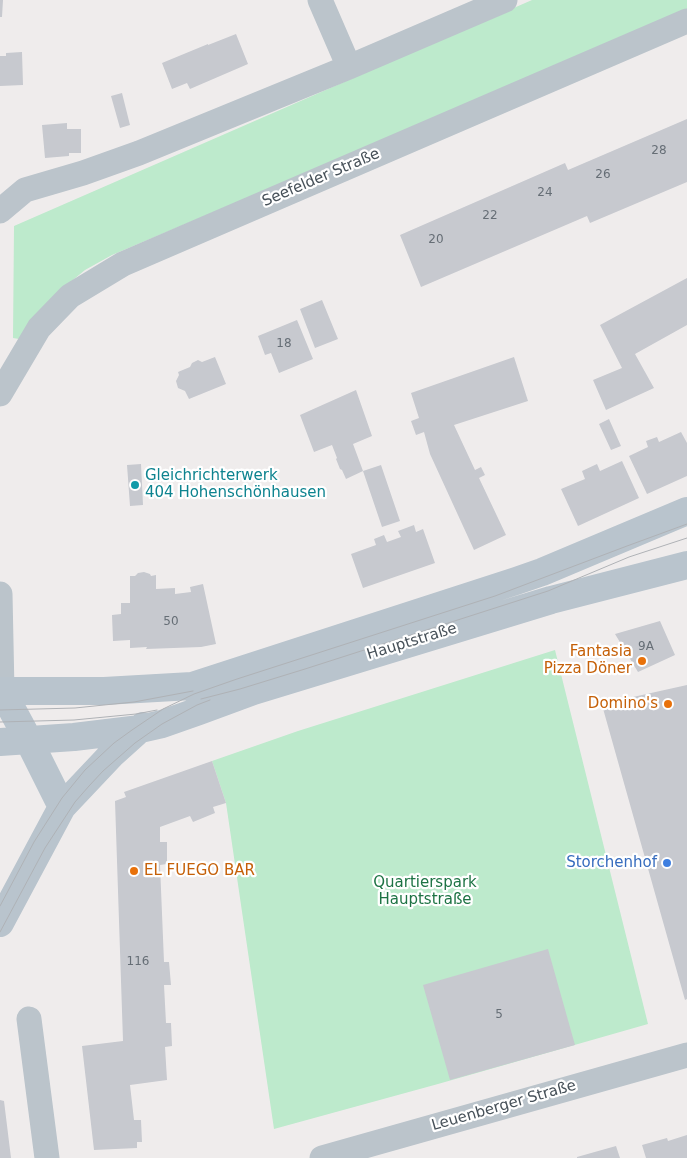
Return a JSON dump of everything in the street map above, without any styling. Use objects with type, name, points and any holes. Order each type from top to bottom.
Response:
[{"type":"main road","name":"Hauptstraße","points":[[1,691],[104,691],[192,686],[542,572],[687,511]]},
{"type":"main road","name":"Hauptstraße","points":[[0,742],[74,737],[140,729],[162,724],[253,691],[551,600],[687,565]]},
{"type":"main road","points":[[542,572],[551,600]]},
{"type":"main road","name":"Hauptstraße","points":[[0,923],[62,807],[182,687]]},
{"type":"main road","points":[[1,691],[29,741],[62,807]]},
{"type":"street","points":[[320,0],[350,67]]},
{"type":"street","points":[[0,211],[25,190],[83,173],[139,153],[350,67],[505,0]]},
{"type":"street","name":"Seefelder Straße","points":[[0,394],[40,328],[70,296],[123,264],[687,21]]},
{"type":"street","points":[[0,594],[1,691]]},
{"type":"street","points":[[29,1019],[47,1158]]},
{"type":"street","name":"Leuenberger Straße","points":[[322,1158],[687,1055]]},
{"type":"green space","points":[[532,0],[687,0],[687,12],[112,255],[85,270],[56,294],[19,339],[13,338],[14,226]]},
{"type":"green space","name":"Quartierspark Hauptstraße","points":[[555,650],[648,1024],[274,1129],[226,803],[212,761],[298,731]]},
{"type":"building","points":[[0,0],[3,0],[2,17],[0,17]]},
{"type":"building","points":[[236,34],[248,64],[190,89],[187,83],[172,89],[162,63]]},
{"type":"building","points":[[22,52],[23,85],[0,86],[0,56],[6,56],[6,53]]},
{"type":"building","points":[[122,93],[130,125],[120,128],[111,96]]},
{"type":"building","points":[[687,119],[687,182],[590,223],[587,216],[421,287],[400,235],[565,163],[568,170]]},
{"type":"building","points":[[67,123],[67,129],[81,129],[81,153],[69,153],[69,156],[45,158],[42,125]]},
{"type":"building","points":[[687,278],[687,325],[635,354],[654,388],[606,410],[593,380],[622,368],[600,325]]},
{"type":"building","points":[[322,300],[338,339],[315,348],[300,309]]},
{"type":"building","points":[[297,320],[313,359],[279,373],[271,353],[265,355],[258,336]]},
{"type":"building","points":[[215,357],[226,384],[189,399],[185,391],[178,388],[176,381],[179,375],[178,372],[190,367],[192,363],[198,360],[202,362]]},
{"type":"building","points":[[514,357],[528,401],[454,425],[475,470],[481,467],[485,475],[479,478],[506,535],[474,550],[430,454],[424,432],[416,435],[411,421],[419,418],[411,393]]},
{"type":"building","points":[[356,390],[372,436],[353,444],[363,471],[346,479],[340,469],[332,445],[314,452],[300,415]]},
{"type":"building","points":[[609,419],[621,446],[611,450],[599,424]]},
{"type":"building","points":[[681,432],[687,443],[687,476],[647,494],[629,456],[648,447],[646,441],[657,437],[659,442]]},
{"type":"building","points":[[622,461],[639,498],[578,526],[561,489],[585,479],[582,471],[597,464],[600,471]]},
{"type":"building","name":"Gleichrichterwerk 404 Hohenschönhausen","points":[[141,464],[143,505],[130,506],[127,465]]},
{"type":"building","points":[[381,465],[400,521],[382,527],[363,471]]},
{"type":"building","points":[[414,525],[416,532],[423,529],[435,563],[363,588],[351,554],[376,545],[374,539],[384,535],[387,542],[401,537],[398,531]]},
{"type":"building","points":[[144,572],[151,576],[156,575],[156,589],[175,588],[175,594],[191,592],[190,587],[203,584],[216,644],[201,647],[146,649],[147,647],[130,648],[130,640],[113,641],[112,615],[121,614],[121,603],[130,603],[130,576]]},
{"type":"building","points":[[660,621],[675,655],[638,672],[615,634]]},
{"type":"building","name":"Storchenhof","points":[[687,685],[687,999],[685,1000],[602,705]]},
{"type":"building","points":[[212,761],[226,803],[213,807],[215,813],[193,822],[190,816],[160,827],[160,842],[167,842],[167,864],[160,865],[164,962],[169,962],[171,985],[164,985],[166,1023],[171,1023],[172,1046],[165,1047],[167,1080],[130,1085],[134,1120],[141,1120],[142,1142],[137,1142],[137,1148],[94,1150],[82,1046],[123,1041],[115,801],[126,797],[124,792]]},
{"type":"building","points":[[548,949],[575,1045],[450,1080],[423,985]]},
{"type":"building","points":[[0,1100],[4,1101],[11,1158],[0,1158]]},
{"type":"building","points":[[687,1135],[687,1158],[646,1158],[642,1145],[667,1138],[668,1141]]},
{"type":"building","points":[[616,1146],[620,1158],[577,1158],[577,1157]]},
{"type":"tram line","points":[[0,906],[34,842],[62,798],[85,770],[114,743],[163,709],[194,694],[237,679],[495,596],[687,524]]},
{"type":"tram line","points":[[201,699],[305,669],[548,591],[629,557],[687,538]]},
{"type":"tram line","points":[[0,710],[75,708],[134,702],[193,691]]},
{"type":"tram line","points":[[0,932],[45,848],[75,802],[89,786],[135,743],[162,724],[210,700]]},
{"type":"tram line","points":[[0,722],[74,720],[157,710]]},
{"type":"place","name":"Gleichrichterwerk 404 Hohenschönhausen","points":[[135,485]]},
{"type":"place","name":"Fantasia Pizza Döner","points":[[642,661]]},
{"type":"place","name":"Domino's","points":[[668,704]]},
{"type":"place","name":"Storchenhof","points":[[667,863]]},
{"type":"place","name":"EL FUEGO BAR","points":[[134,871]]}]
